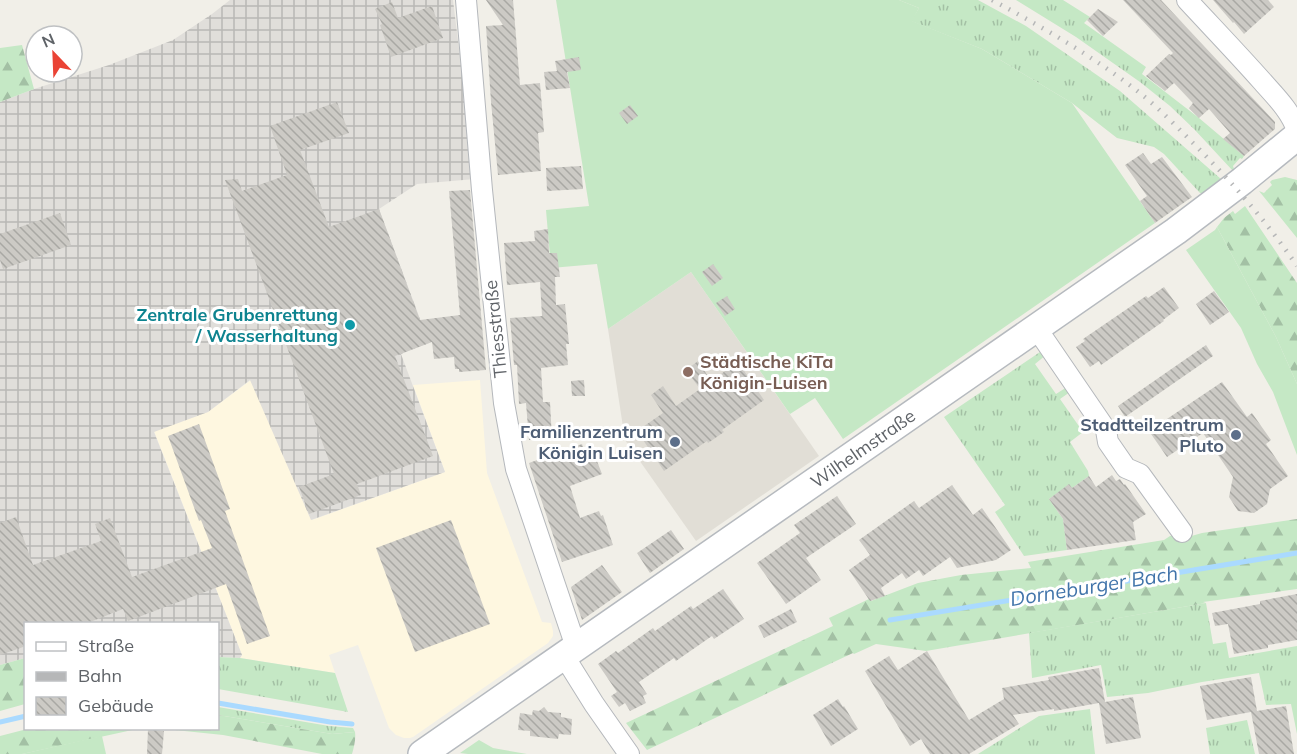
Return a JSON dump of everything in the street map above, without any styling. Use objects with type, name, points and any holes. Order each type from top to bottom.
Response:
[{"type":"street","name":"Thiesstraße","points":[[466,0],[482,190],[504,403],[516,469],[570,651],[594,704],[629,754]]},
{"type":"street","points":[[1187,0],[1273,94],[1287,111],[1297,130]]},
{"type":"street","name":"Wilhelmstraße","points":[[422,754],[1176,231],[1297,136]]},
{"type":"street","points":[[1037,328],[1106,430],[1108,442],[1120,460],[1126,468],[1140,474],[1182,532]]},
{"type":"shaded area","points":[[230,0],[453,0],[475,179],[417,184],[379,209],[429,343],[401,354],[445,472],[311,520],[250,380],[208,412],[154,432],[242,655],[240,658],[219,657],[219,622],[24,622],[24,658],[0,665],[0,102],[50,84],[84,84],[84,73],[173,40]]},
{"type":"shaded area","name":"Städtische KiTa Königin-Luisen","points":[[691,272],[819,456],[696,541],[625,440],[608,329]]},
{"type":"shaded area","points":[[251,380],[312,520],[445,472],[413,385],[480,380],[487,473],[542,622],[551,623],[553,636],[548,643],[410,738],[396,735],[389,728],[358,645],[329,655],[335,673],[240,658],[242,655],[154,431],[208,412]]},
{"type":"green space","points":[[556,0],[899,0],[919,8],[912,21],[982,49],[1072,103],[1155,223],[843,439],[815,398],[790,414],[691,272],[608,329],[597,264],[551,268],[546,210],[589,206]]},
{"type":"green space","points":[[899,0],[978,0],[1026,26],[1120,91],[1221,179],[1204,193],[1200,193],[1164,154],[1154,147],[1117,138],[1072,103],[982,49],[911,21],[919,8]]},
{"type":"green space","points":[[1016,0],[1063,0],[1090,17],[1084,23],[1146,67],[1142,74],[1244,156],[1242,159],[1240,158],[1233,166],[1233,171],[1170,106],[1140,82],[1076,37]]},
{"type":"green space","points":[[22,45],[24,84],[33,84],[34,89],[0,102],[0,48]]},
{"type":"green space","points":[[1285,177],[1297,180],[1297,238],[1259,191],[1264,193],[1272,185],[1270,182],[1272,180]]},
{"type":"green space","points":[[1245,206],[1297,283],[1297,384],[1276,337],[1217,227],[1233,211],[1235,214]]},
{"type":"green space","points":[[1217,227],[1276,337],[1297,384],[1297,455],[1273,392],[1241,328],[1186,250]]},
{"type":"green space","points":[[1043,350],[1046,355],[1035,364],[1056,394],[1067,387],[1070,392],[1060,399],[1083,432],[1070,442],[1089,476],[1072,488],[1069,485],[1049,499],[1063,519],[1067,550],[1024,556],[995,512],[1005,505],[944,417]]},
{"type":"green space","points":[[1297,519],[1297,589],[1203,602],[1206,603],[926,651],[876,644],[647,750],[626,723],[833,626],[829,618],[869,599],[871,601],[918,583],[961,575],[1031,568],[1028,562],[1164,540],[1170,536],[1180,535],[1182,542],[1189,541],[1188,537],[1202,533]]},
{"type":"green space","points":[[1206,603],[1213,644],[1226,642],[1229,658],[1297,646],[1297,734],[1291,704],[1266,705],[1259,673],[1148,693],[1107,697],[1101,665],[1032,678],[1029,633]]},
{"type":"green space","points":[[219,657],[240,658],[335,673],[348,712],[219,689]]},
{"type":"green space","points":[[24,658],[24,704],[0,711],[0,665]]},
{"type":"green space","points":[[219,707],[353,728],[355,732],[332,734],[219,715]]},
{"type":"green space","points":[[1090,709],[1095,754],[978,754],[1039,716]]},
{"type":"green space","points":[[219,715],[332,734],[355,732],[355,740],[352,754],[322,754],[223,735],[175,730],[219,730]]},
{"type":"green space","points":[[1247,720],[1255,754],[1210,754],[1206,728]]},
{"type":"green space","points":[[24,730],[132,730],[22,754],[0,754],[0,736]]},
{"type":"green space","points":[[102,736],[106,754],[22,754]]},
{"type":"green space","points":[[479,740],[493,748],[527,754],[460,753]]},
{"type":"building","points":[[486,0],[513,0],[520,85],[540,83],[544,132],[538,133],[541,171],[498,175],[486,26],[503,25]]},
{"type":"building","points":[[1123,0],[1161,0],[1275,122],[1275,129],[1244,156],[1223,139],[1230,133],[1209,109],[1199,118],[1189,108],[1193,103],[1174,83],[1165,91],[1146,76],[1169,54],[1173,53]]},
{"type":"building","points":[[1213,0],[1268,0],[1274,7],[1244,34]]},
{"type":"building","points":[[392,2],[398,18],[432,6],[443,38],[391,57],[380,25],[382,24],[375,9]]},
{"type":"building","points":[[1098,9],[1118,22],[1103,36],[1087,20]]},
{"type":"building","points":[[579,57],[581,70],[567,72],[570,88],[546,90],[544,72],[557,71],[555,61]]},
{"type":"building","name":"Zentrale Grubenrettung / Wasserhaltung","points":[[337,102],[349,133],[300,150],[329,227],[379,209],[420,320],[460,315],[449,191],[470,190],[486,370],[459,372],[459,369],[455,369],[454,357],[434,359],[432,342],[395,356],[433,456],[357,484],[361,495],[309,514],[299,487],[334,474],[225,180],[238,179],[242,191],[287,175],[270,126]]},
{"type":"building","points":[[630,105],[638,116],[627,124],[619,113]]},
{"type":"building","points":[[1143,153],[1151,164],[1162,157],[1192,197],[1155,223],[1140,201],[1147,196],[1125,165]]},
{"type":"building","points":[[581,166],[583,189],[547,191],[546,168]]},
{"type":"building","points":[[60,213],[71,245],[3,269],[0,260],[0,234]]},
{"type":"building","points":[[548,229],[549,253],[557,253],[560,277],[555,277],[556,305],[565,304],[569,344],[566,344],[568,365],[541,368],[543,402],[550,402],[552,439],[529,440],[526,403],[519,404],[517,365],[514,365],[510,318],[542,316],[540,282],[507,285],[504,243],[535,241],[534,231]]},
{"type":"building","points":[[713,264],[723,278],[712,286],[702,272]]},
{"type":"building","points":[[1164,287],[1179,308],[1101,365],[1099,361],[1090,367],[1076,347],[1085,341],[1083,339],[1146,296],[1148,298]]},
{"type":"building","points":[[1214,291],[1229,312],[1210,325],[1196,304]]},
{"type":"building","points":[[727,296],[735,309],[725,316],[716,303]]},
{"type":"building","points":[[1206,345],[1213,356],[1125,417],[1118,406]]},
{"type":"building","points":[[698,361],[711,381],[738,362],[764,400],[722,430],[724,432],[664,471],[637,431],[663,413],[651,395],[663,386],[676,406],[700,389],[686,370]]},
{"type":"building","points":[[584,380],[585,396],[572,396],[571,381]]},
{"type":"building","points":[[1222,382],[1247,417],[1252,413],[1271,440],[1266,444],[1288,476],[1270,489],[1267,504],[1254,513],[1238,511],[1229,497],[1233,477],[1203,433],[1167,457],[1149,431]]},
{"type":"building","points":[[199,424],[230,509],[225,511],[270,636],[247,644],[226,584],[128,621],[123,609],[90,622],[24,622],[24,647],[0,655],[0,523],[16,517],[33,565],[101,541],[95,524],[110,518],[132,577],[212,548],[201,520],[199,521],[168,436]]},
{"type":"building","points":[[582,444],[587,459],[595,456],[602,474],[570,486],[580,518],[599,511],[601,516],[603,515],[613,545],[562,562],[529,463]]},
{"type":"building","points":[[1112,475],[1116,481],[1120,479],[1125,484],[1146,514],[1133,522],[1136,540],[1067,550],[1063,519],[1049,499],[1069,484],[1072,488],[1089,476],[1096,487]]},
{"type":"building","points":[[952,485],[973,515],[982,508],[1011,550],[996,560],[957,568],[950,557],[923,576],[919,570],[906,579],[902,573],[881,588],[885,596],[870,601],[849,570],[870,555],[859,540],[914,501],[919,508]]},
{"type":"building","points":[[837,496],[856,524],[806,558],[821,580],[786,604],[757,563],[800,533],[794,525]]},
{"type":"building","points":[[451,520],[490,624],[415,652],[376,548]]},
{"type":"building","points":[[671,530],[684,549],[650,573],[637,553]]},
{"type":"building","points":[[602,565],[622,592],[582,620],[571,587]]},
{"type":"building","points":[[723,589],[744,619],[714,639],[712,636],[676,661],[674,658],[639,682],[647,694],[643,696],[646,703],[630,711],[625,703],[619,707],[611,696],[617,692],[598,664],[653,628],[655,631],[691,606],[693,609]]},
{"type":"building","points":[[1297,594],[1297,640],[1234,654],[1228,624],[1215,626],[1212,613]]},
{"type":"building","points":[[791,609],[797,622],[764,638],[758,626]]},
{"type":"building","points":[[927,651],[969,720],[1004,699],[1002,688],[1099,668],[1105,702],[1133,697],[1141,738],[1106,744],[1099,703],[1013,715],[1019,724],[969,754],[930,754],[921,739],[910,746],[865,671],[889,656],[898,670]]},
{"type":"building","points":[[1251,677],[1257,711],[1286,706],[1294,754],[1259,754],[1251,712],[1207,720],[1200,686]]},
{"type":"building","points":[[838,699],[858,729],[831,746],[813,715]]},
{"type":"building","points":[[544,707],[548,712],[561,713],[561,717],[572,719],[571,735],[559,734],[558,739],[530,736],[530,731],[518,730],[520,713],[532,715],[533,710],[539,711]]},
{"type":"building","points":[[148,730],[164,731],[162,754],[147,754]]},
{"type":"waterway","name":"Dorneburger Bach","points":[[890,620],[1297,553]]},
{"type":"waterway","name":"Dorneburger Bach","points":[[219,703],[352,724]]},
{"type":"waterway","name":"Dorneburger Bach","points":[[0,722],[24,716]]},
{"type":"railway","points":[[992,0],[1084,53],[1151,102],[1235,187],[1297,266]]},
{"type":"place","name":"Zentrale Grubenrettung / Wasserhaltung","points":[[350,325]]},
{"type":"place","name":"Städtische KiTa Königin-Luisen","points":[[688,372]]},
{"type":"place","name":"Stadtteilzentrum Pluto","points":[[1236,435]]},
{"type":"place","name":"Familienzentrum Königin Luisen","points":[[675,442]]}]
